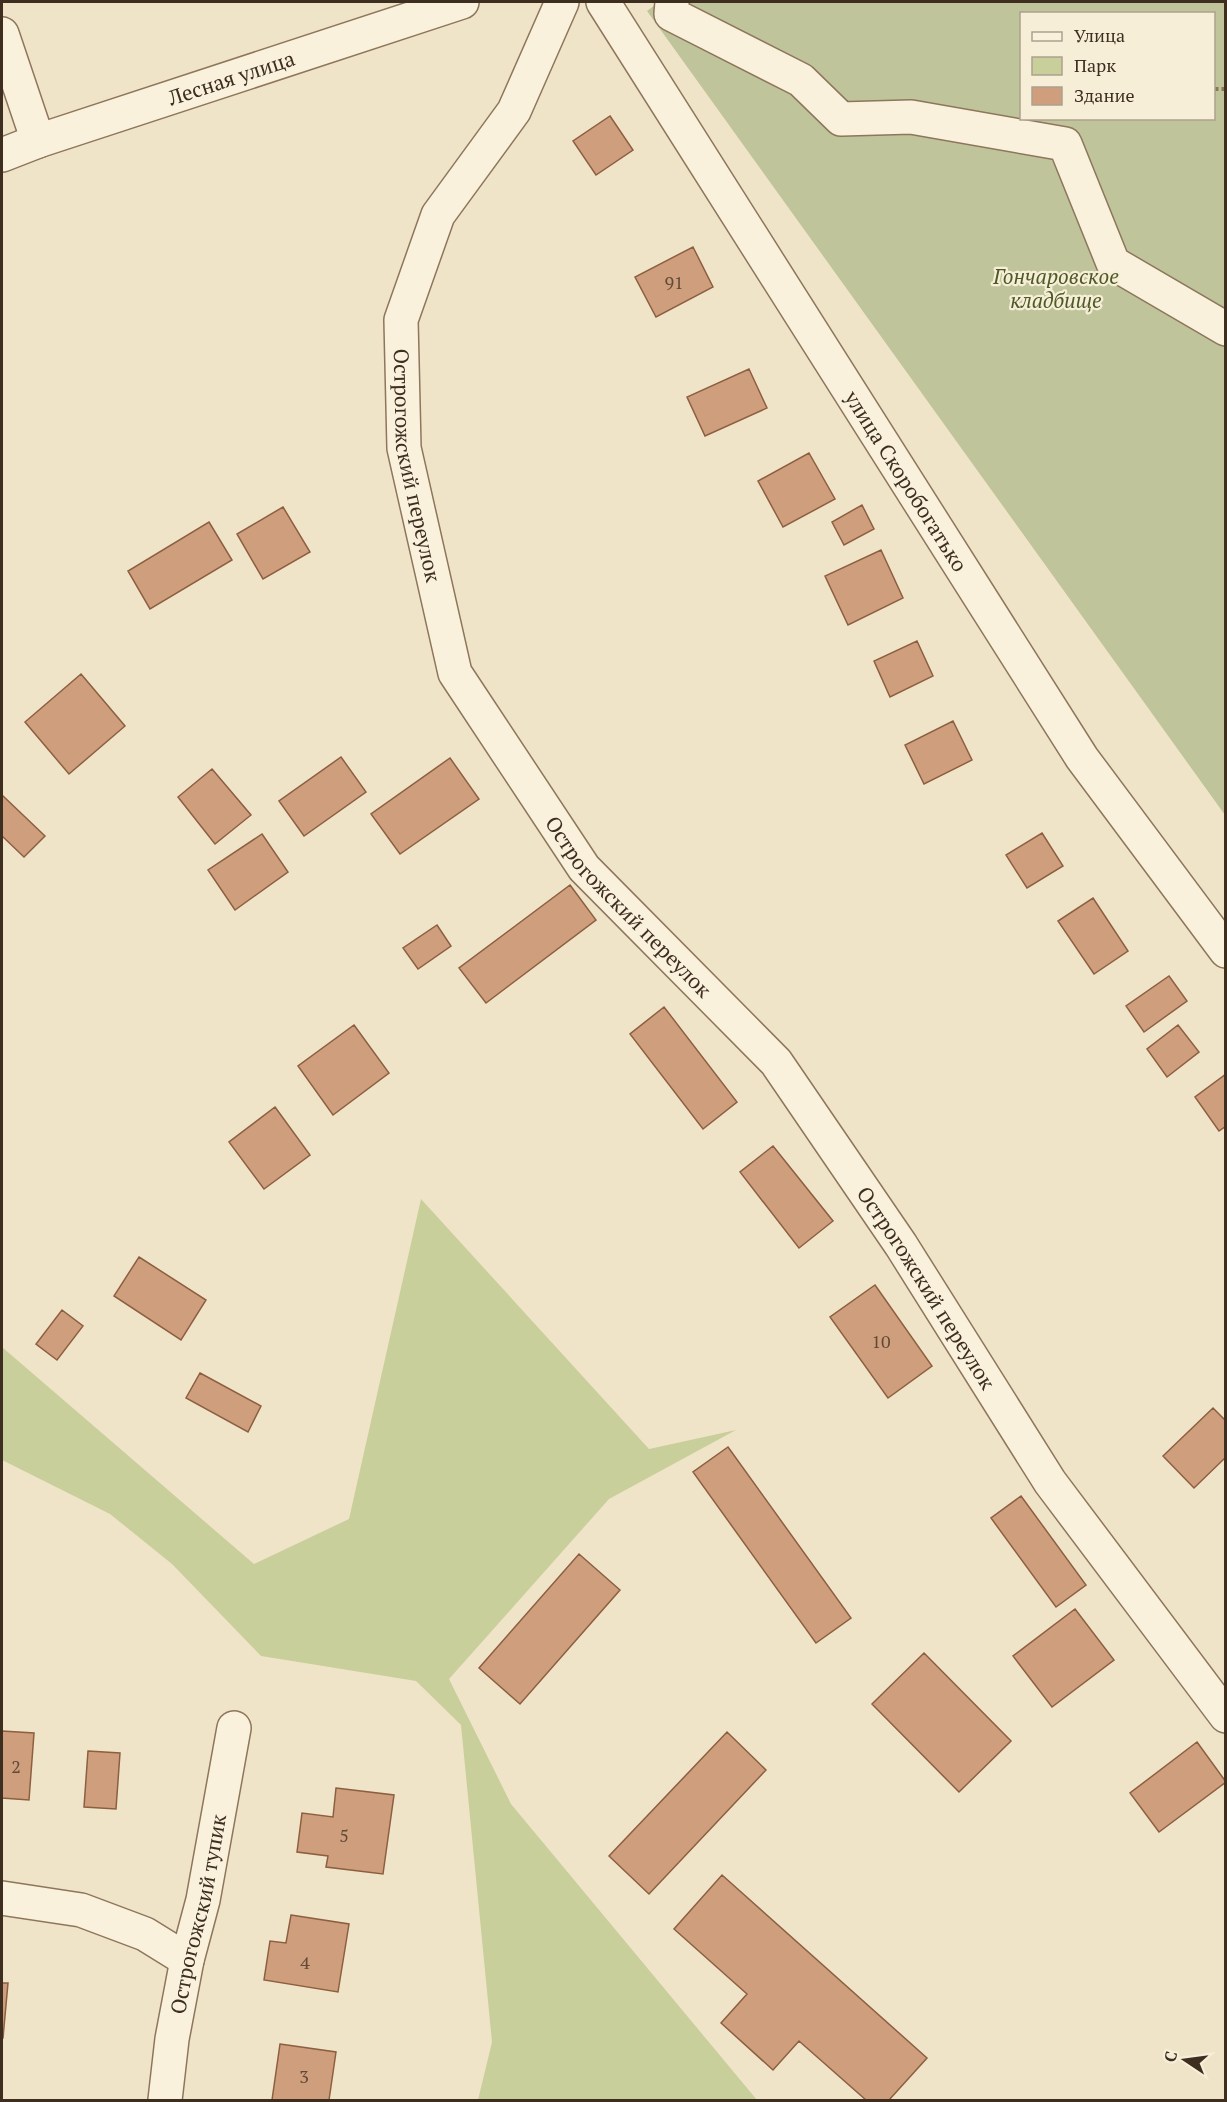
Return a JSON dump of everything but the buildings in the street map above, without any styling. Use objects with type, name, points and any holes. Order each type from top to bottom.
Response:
[{"type":"street","name":"Лесная улица","points":[[2,155],[38,141],[462,2]]},
{"type":"street","name":"Острогожский переулок","points":[[562,2],[514,111],[438,215],[401,320],[404,448],[455,673],[584,868],[776,1062],[901,1245],[1050,1482],[1226,1716]]},
{"type":"street","name":"улица Скоробогатько","points":[[603,2],[1082,758],[1226,951]]},
{"type":"street","points":[[672,2],[671,14],[801,80],[841,119],[911,117],[1065,144],[1113,263],[1226,329]]},
{"type":"street","points":[[2,34],[38,141]]},
{"type":"street","name":"Острогожский тупик","points":[[165,2100],[172,2039],[187,1960],[203,1900],[234,1728]]},
{"type":"street","points":[[2,1898],[81,1910],[145,1934],[187,1960]]},
{"type":"green space","name":"Гончаровское кладбище","points":[[659,2],[1225,2],[1225,815],[647,11]]},
{"type":"green space","points":[[421,1199],[649,1449],[736,1430],[609,1499],[449,1679],[511,1804],[757,2100],[478,2100],[492,2042],[461,1725],[416,1681],[261,1656],[172,1564],[110,1514],[2,1460],[2,1347],[254,1564],[349,1519]]}]
